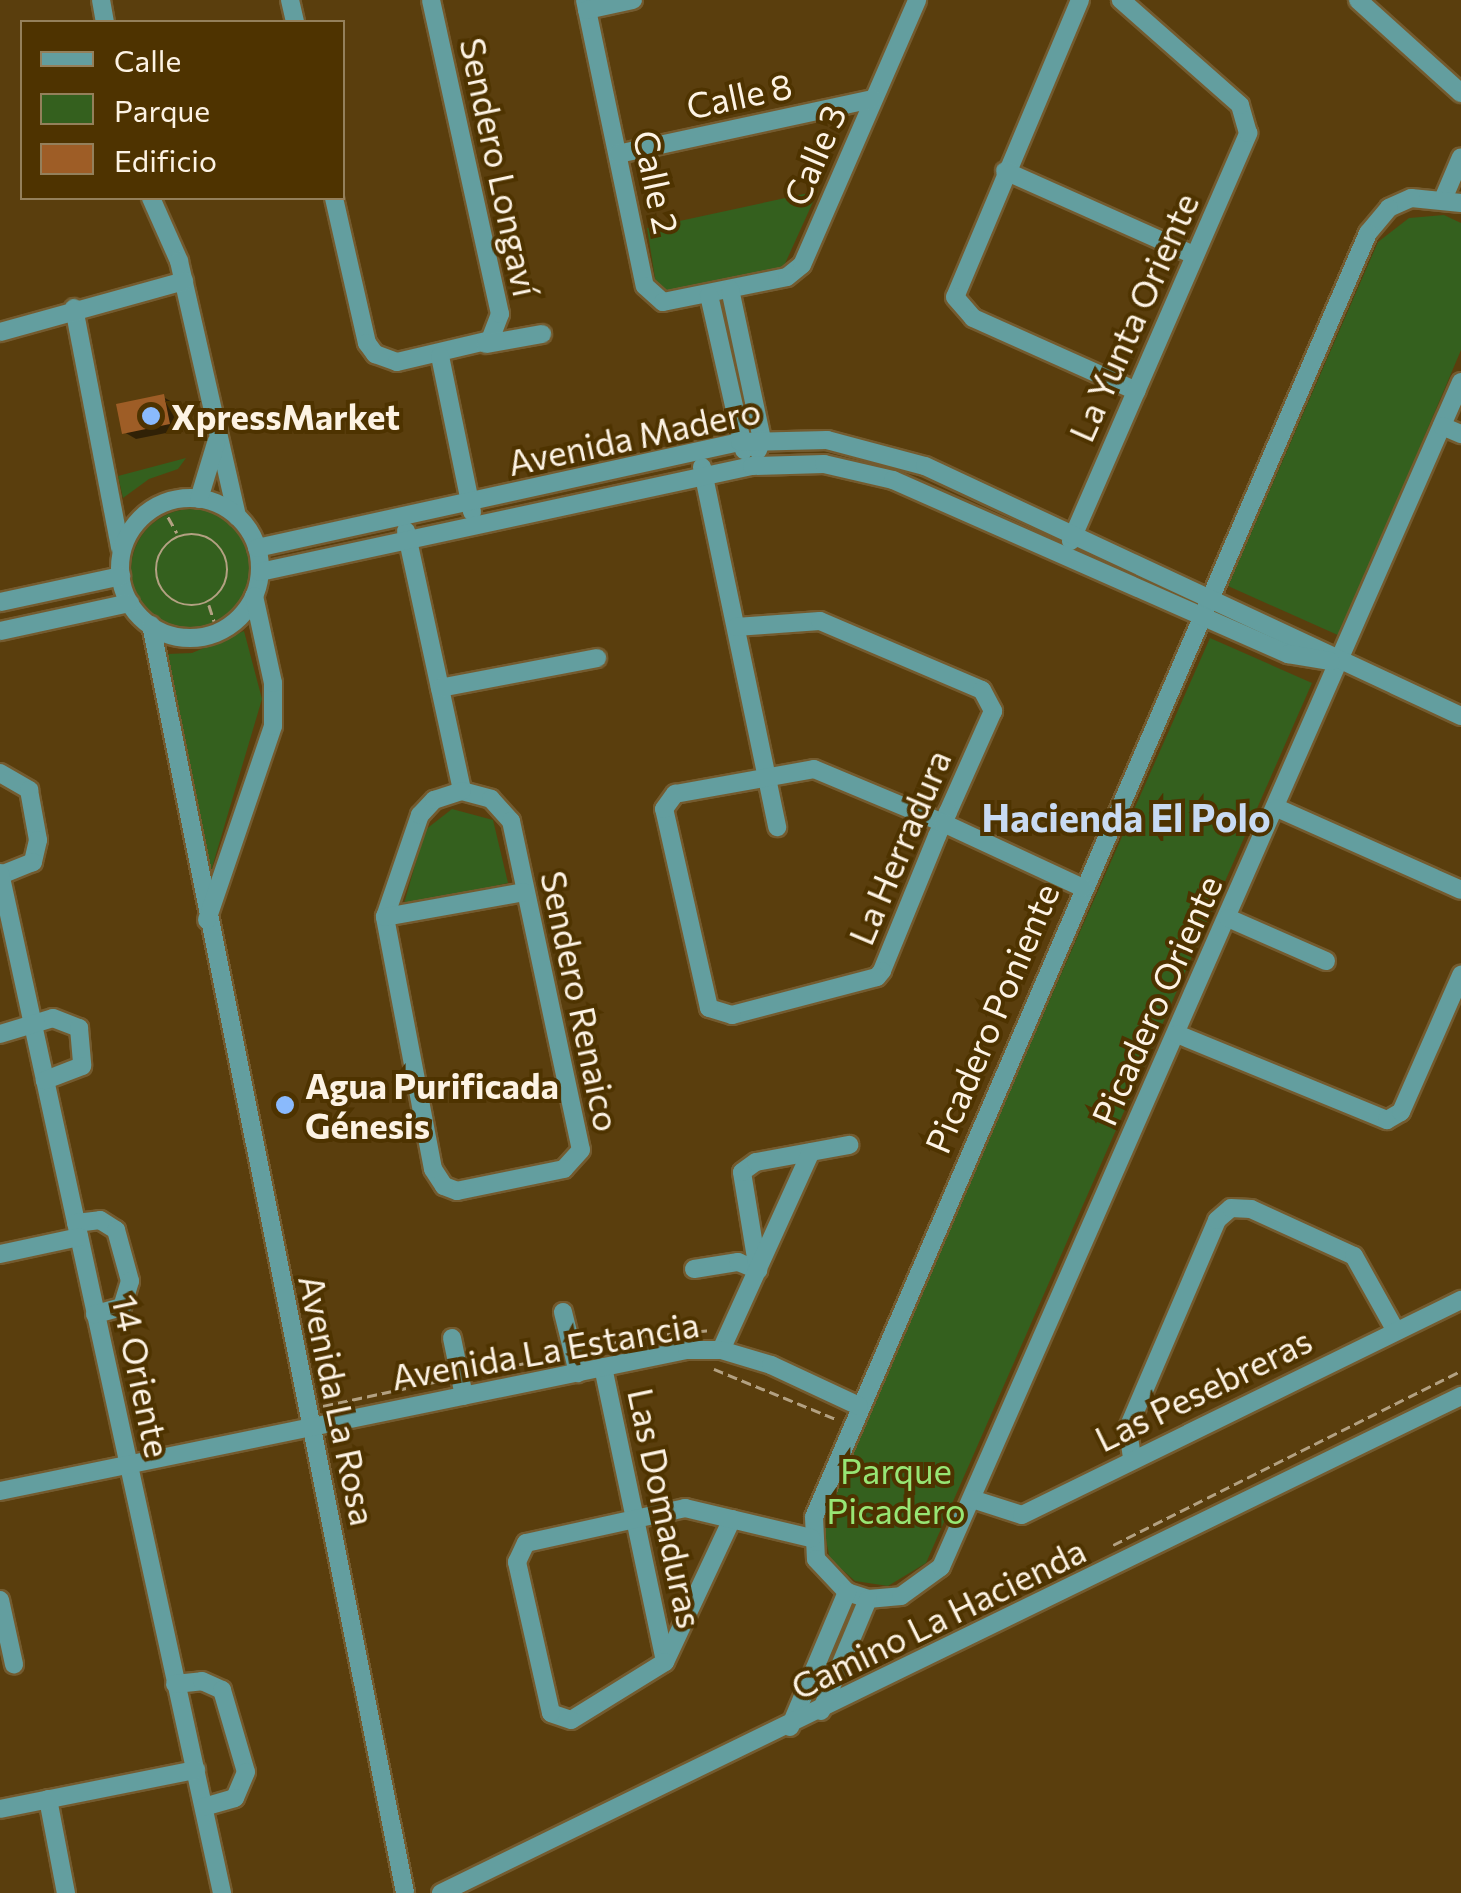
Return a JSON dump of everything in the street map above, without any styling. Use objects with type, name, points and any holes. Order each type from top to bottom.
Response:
[{"type":"street","name":"Sendero Longaví","points":[[431,0],[500,314],[486,344]]},
{"type":"street","points":[[586,5],[633,0]]},
{"type":"street","name":"Calle 3","points":[[730,290],[787,277],[802,265],[917,0]]},
{"type":"street","points":[[1080,0],[956,285],[957,304],[973,318],[1136,391]]},
{"type":"street","name":"La Yunta Oriente","points":[[1064,555],[1248,133],[1240,105],[1122,0]]},
{"type":"street","points":[[1358,0],[1461,94]]},
{"type":"street","name":"Calle 2","points":[[586,5],[647,292],[663,302],[730,290]]},
{"type":"street","name":"Calle 8","points":[[618,154],[873,99]]},
{"type":"street","name":"Picadero Poniente","points":[[811,1538],[859,1406],[1368,233],[1399,202],[1453,200],[1461,158]]},
{"type":"street","points":[[1006,171],[1194,255]]},
{"type":"street","points":[[151,200],[184,282],[237,516],[257,548],[260,572],[254,596],[273,683],[272,726],[207,920]]},
{"type":"street","name":"Sendero Longaví","points":[[334,200],[370,349],[388,361],[440,356],[542,334]]},
{"type":"street","points":[[0,332],[74,308],[184,282]]},
{"type":"street","points":[[730,290],[762,440],[752,466]]},
{"type":"street","points":[[709,295],[740,442],[752,466]]},
{"type":"street","points":[[74,308],[130,603],[151,625],[187,637],[218,632],[254,596]]},
{"type":"street","points":[[440,356],[475,527]]},
{"type":"street","name":"Picadero Oriente","points":[[868,1599],[901,1596],[933,1577],[972,1500],[1461,382]]},
{"type":"street","points":[[1442,426],[1461,434]]},
{"type":"street","points":[[199,498],[211,476],[218,432]]},
{"type":"street","name":"Avenida Madero","points":[[257,548],[740,442],[827,440],[887,452],[1212,595],[1298,635],[1340,663],[1461,716]]},
{"type":"street","points":[[698,452],[777,827]]},
{"type":"street","name":"Avenida Madero","points":[[260,572],[752,466],[824,464],[871,472],[1288,654],[1340,663]]},
{"type":"street","points":[[121,567],[131,530],[161,504],[199,498],[237,516]]},
{"type":"street","points":[[402,516],[462,791]]},
{"type":"street","points":[[0,602],[121,567]]},
{"type":"street","points":[[0,630],[130,603]]},
{"type":"street","name":"La Herradura","points":[[736,627],[820,621],[986,693],[993,711],[877,977],[727,1016],[709,1008],[702,994],[664,809],[675,794],[765,773]]},
{"type":"street","name":"Avenida La Rosa","points":[[151,625],[207,920],[405,1893]]},
{"type":"street","points":[[440,688],[598,658]]},
{"type":"street","points":[[765,773],[824,771],[1083,888]]},
{"type":"street","points":[[0,773],[28,790],[38,840],[33,862],[0,874]]},
{"type":"street","name":"Sendero Renaico","points":[[462,791],[482,794],[506,812],[581,1150],[564,1169],[464,1190],[444,1186],[433,1169],[385,918],[420,815],[434,800],[462,791]]},
{"type":"street","points":[[1277,808],[1461,890]]},
{"type":"street","name":"14 Oriente","points":[[0,874],[222,1893]]},
{"type":"street","points":[[385,918],[524,892]]},
{"type":"street","points":[[1228,918],[1326,961]]},
{"type":"street","points":[[1177,1034],[1387,1120],[1401,1112],[1461,975]]},
{"type":"street","points":[[0,1034],[69,1020],[85,1047],[82,1066],[45,1080]]},
{"type":"street","points":[[758,1270],[742,1172],[756,1162],[850,1144]]},
{"type":"street","points":[[721,1350],[811,1152]]},
{"type":"street","points":[[1132,1458],[1128,1428],[1216,1220],[1244,1207],[1354,1256],[1396,1331]]},
{"type":"street","points":[[0,1254],[100,1220],[116,1230],[130,1281],[122,1307],[95,1314]]},
{"type":"street","points":[[694,1269],[738,1262],[758,1270]]},
{"type":"street","name":"Las Pesebreras","points":[[972,1500],[1022,1515],[1461,1300]]},
{"type":"street","points":[[563,1312],[578,1372]]},
{"type":"street","points":[[452,1338],[464,1396]]},
{"type":"street","name":"Avenida La Estancia","points":[[0,1491],[603,1367],[721,1350],[859,1406]]},
{"type":"street","name":"Las Domaduras","points":[[603,1367],[665,1662]]},
{"type":"street","name":"Camino La Hacienda","points":[[441,1893],[790,1727],[1461,1396]]},
{"type":"street","points":[[732,1519],[665,1662],[572,1720],[556,1716],[545,1702],[520,1551],[531,1540],[684,1508],[732,1519],[811,1538],[822,1569],[847,1592],[868,1599],[821,1710]]},
{"type":"street","points":[[790,1727],[847,1592]]},
{"type":"street","points":[[0,1600],[14,1664]]},
{"type":"street","points":[[175,1684],[202,1681],[222,1690],[241,1754],[243,1790],[204,1807]]},
{"type":"street","points":[[0,1810],[196,1770]]},
{"type":"street","points":[[48,1800],[66,1893]]},
{"type":"path","points":[[161,504],[178,536]]},
{"type":"path","points":[[178,536],[207,537],[224,553],[225,584],[208,602],[178,603],[158,581],[160,553],[178,536]]},
{"type":"path","points":[[208,602],[218,632]]},
{"type":"path","points":[[1105,1549],[1461,1372]]},
{"type":"green space","points":[[818,191],[783,268],[666,291],[656,284],[647,228]]},
{"type":"green space","points":[[1444,215],[1461,223],[1461,350],[1340,636],[1228,586],[1378,242],[1409,218]]},
{"type":"green space","points":[[186,458],[178,469],[149,479],[123,498],[118,476]]},
{"type":"green space","points":[[192,509],[215,514],[235,527],[248,547],[253,570],[248,593],[235,613],[215,626],[192,631],[169,626],[149,613],[136,593],[131,570],[136,547],[149,527],[169,514]]},
{"type":"green space","points":[[244,631],[262,699],[211,871],[167,654],[192,653]]},
{"type":"green space","name":"Parque Picadero","points":[[1210,638],[1312,683],[926,1563],[888,1586],[855,1581],[830,1559],[821,1516]]},
{"type":"green space","points":[[452,809],[493,820],[508,883],[403,907],[425,830]]},
{"type":"building","points":[[164,394],[170,424],[122,434],[116,404]]},
{"type":"place","name":"XpressMarket","points":[[151,416]]},
{"type":"place","name":"Agua Purificada Génesis","points":[[285,1105]]},
{"type":"district","name":"Hacienda El Polo","points":[[1126,817]]}]
